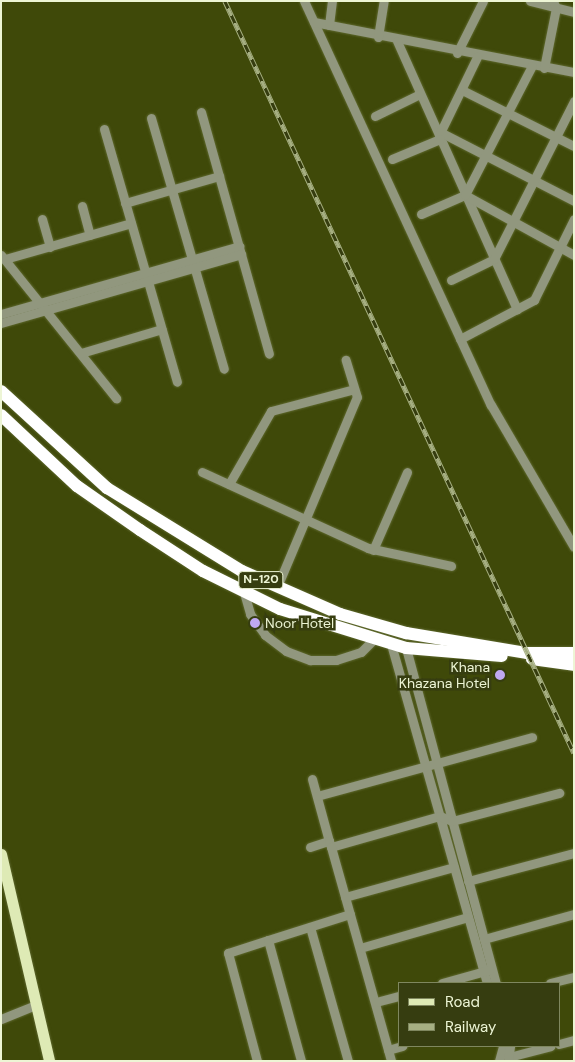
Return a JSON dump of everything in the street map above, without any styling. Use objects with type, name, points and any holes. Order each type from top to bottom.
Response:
[{"type":"highway","name":"N-120","points":[[1,390],[107,488],[198,548],[277,587],[340,614],[406,633],[527,652],[574,653]]},
{"type":"highway","name":"N-120","points":[[1,415],[77,486],[203,571],[243,588],[280,609],[406,648],[574,665]]},
{"type":"main road","points":[[1,854],[49,1061]]},
{"type":"street","points":[[304,1],[491,405],[574,547]]},
{"type":"street","points":[[329,25],[332,1]]},
{"type":"street","points":[[378,37],[384,1]]},
{"type":"street","points":[[457,53],[483,1]]},
{"type":"street","points":[[530,1],[554,5],[574,12]]},
{"type":"street","points":[[544,68],[554,5]]},
{"type":"street","points":[[314,22],[477,57],[574,72]]},
{"type":"street","points":[[397,41],[440,135],[464,195],[517,309]]},
{"type":"street","points":[[392,159],[440,135],[477,57]]},
{"type":"street","points":[[421,214],[464,195],[487,155],[532,66]]},
{"type":"street","points":[[462,90],[574,146]]},
{"type":"street","points":[[375,116],[420,94]]},
{"type":"street","points":[[451,280],[494,259],[574,101]]},
{"type":"street","points":[[201,112],[269,354]]},
{"type":"street","points":[[151,118],[224,369]]},
{"type":"street","points":[[104,129],[177,382]]},
{"type":"street","points":[[440,135],[536,178],[574,201]]},
{"type":"street","points":[[125,203],[219,176]]},
{"type":"street","points":[[464,195],[574,256]]},
{"type":"street","points":[[82,206],[90,235]]},
{"type":"street","points":[[42,218],[50,247]]},
{"type":"street","points":[[460,339],[534,300],[574,219]]},
{"type":"street","points":[[116,398],[3,257],[50,247],[131,223]]},
{"type":"street","points":[[1,314],[43,306],[240,250]]},
{"type":"street","points":[[1,323],[43,306]]},
{"type":"street","points":[[81,353],[162,329]]},
{"type":"street","points":[[277,587],[357,397],[346,360]]},
{"type":"street","points":[[229,484],[271,411],[354,389]]},
{"type":"street","points":[[202,472],[373,550],[451,566]]},
{"type":"street","points":[[373,550],[407,472]]},
{"type":"street","points":[[243,588],[250,614],[265,635],[286,651],[310,660],[336,660],[361,652],[374,639]]},
{"type":"street","points":[[391,644],[468,917],[488,970],[495,982]]},
{"type":"street","points":[[406,648],[484,939],[488,970],[487,982]]},
{"type":"street","points":[[317,796],[435,761],[532,737]]},
{"type":"street","points":[[312,779],[391,1061]]},
{"type":"street","points":[[310,847],[330,844],[440,816],[452,821],[559,793]]},
{"type":"street","points":[[468,881],[574,853]]},
{"type":"street","points":[[345,896],[454,867]]},
{"type":"street","points":[[257,1061],[228,953],[350,914]]},
{"type":"street","points":[[484,939],[574,914]]},
{"type":"street","points":[[360,948],[468,917]]},
{"type":"street","points":[[310,927],[348,1061]]},
{"type":"street","points":[[268,940],[301,1061]]},
{"type":"street","points":[[446,982],[488,970]]},
{"type":"street","points":[[554,982],[574,977]]},
{"type":"street","points":[[376,1002],[398,996]]},
{"type":"street","points":[[1,1019],[35,1005]]},
{"type":"street","points":[[560,1044],[574,1040]]},
{"type":"street","points":[[388,1050],[398,1047]]},
{"type":"street","points":[[498,1061],[503,1047]]},
{"type":"street","points":[[509,1059],[548,1047]]},
{"type":"railway","points":[[225,1],[574,753]]},
{"type":"place","name":"Noor Hotel","points":[[255,623]]},
{"type":"place","name":"Khana Khazana Hotel","points":[[500,675]]}]
